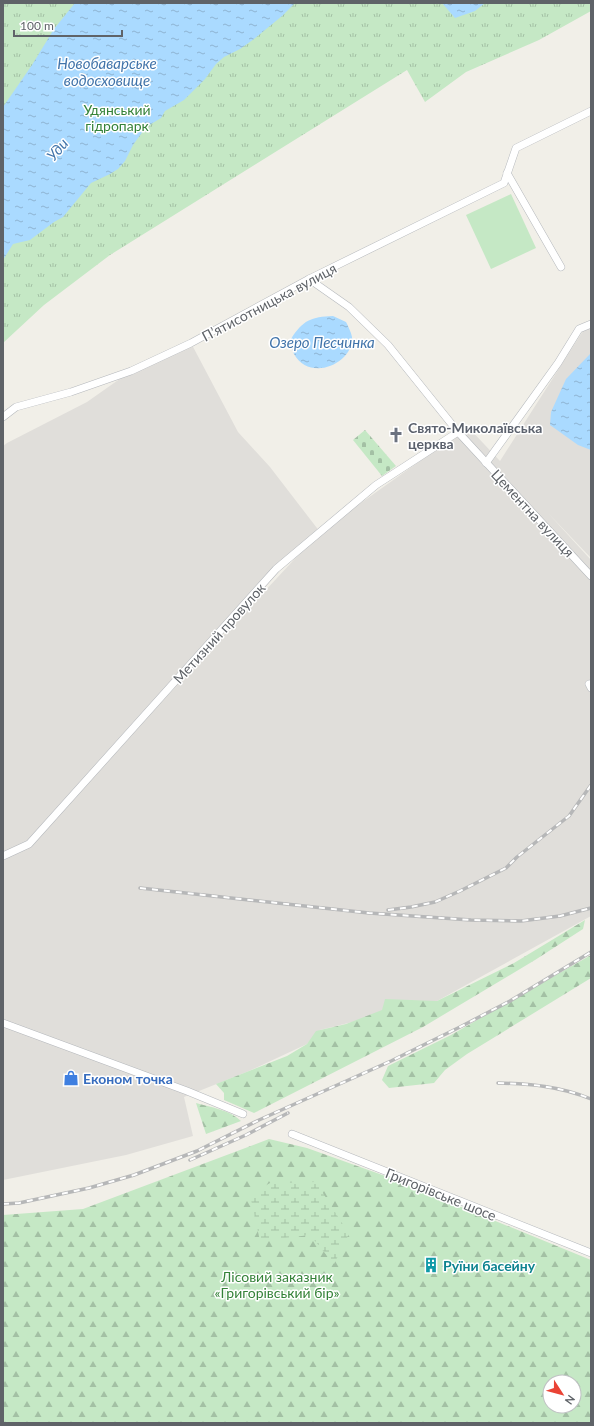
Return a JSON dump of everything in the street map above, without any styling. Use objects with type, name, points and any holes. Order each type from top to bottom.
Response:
[{"type":"street","points":[[561,267],[508,173],[516,148],[591,111]]},
{"type":"street","name":"П’ятисотницька вулиця","points":[[3,417],[16,407],[72,392],[131,371],[191,343],[309,279],[504,183],[508,173]]},
{"type":"street","name":"Цементна вулиця","points":[[309,279],[349,307],[388,345],[458,432],[591,576]]},
{"type":"street","points":[[486,463],[558,363],[579,329],[591,324]]},
{"type":"street","name":"Метизний провулок","points":[[3,856],[29,844],[276,569],[376,485],[458,432]]},
{"type":"street","points":[[3,1023],[243,1114]]},
{"type":"street","name":"Григорівське шосе","points":[[292,1134],[591,1253]]},
{"type":"shaded area","points":[[591,328],[591,558],[548,513],[591,560],[591,916],[437,1001],[320,1030],[307,1044],[249,1071],[184,1097],[193,1136],[126,1155],[3,1180],[3,446],[87,402],[131,371],[191,343],[238,432],[270,467],[320,532],[468,427],[500,461],[583,331]],"holes":[[[316,536],[51,821],[276,569]]]},
{"type":"green space","name":"Удянський гідропарк","points":[[3,3],[591,3],[591,11],[539,40],[466,72],[425,102],[407,70],[110,255],[44,305],[3,343]]},
{"type":"green space","points":[[511,194],[536,248],[491,269],[466,215]]},
{"type":"green space","points":[[365,430],[396,466],[382,476],[353,440]]},
{"type":"green space","points":[[585,920],[583,929],[535,960],[423,1027],[254,1113],[224,1100],[224,1093],[216,1084],[287,1056],[307,1044],[316,1031],[346,1024],[382,1010],[385,999],[437,1001],[514,963]]},
{"type":"green space","points":[[591,955],[591,978],[467,1054],[445,1070],[434,1083],[389,1088],[382,1080],[388,1066],[451,1035]]},
{"type":"green space","points":[[196,1103],[231,1114],[241,1121],[206,1134]]},
{"type":"green space","name":"Лісовий заказник «Григорівський бір»","points":[[269,1139],[307,1148],[388,1177],[591,1260],[591,1423],[3,1423],[3,1215],[83,1209]]},
{"type":"green space","points":[[316,1182],[349,1234],[334,1264],[310,1235],[260,1241],[250,1195],[270,1183]]},
{"type":"water","name":"Новобаварське водосховище","points":[[75,3],[295,3],[254,39],[240,49],[224,57],[184,100],[165,111],[161,118],[146,127],[133,145],[125,161],[118,169],[91,183],[63,217],[30,240],[13,244],[3,260],[3,107],[32,65],[54,29]]},
{"type":"water","points":[[442,3],[485,3],[475,11],[455,18]]},
{"type":"water","name":"Озеро Песчинка","points":[[333,316],[346,322],[351,333],[351,346],[346,355],[330,366],[320,368],[310,367],[301,363],[292,349],[291,339],[295,333],[308,321],[319,317]]},
{"type":"water","points":[[591,353],[591,450],[578,445],[550,425],[551,412],[566,379]]},
{"type":"railway","points":[[388,910],[435,902],[506,868],[517,857],[569,816],[591,785]]},
{"type":"railway","points":[[140,888],[369,913],[471,920],[521,921],[560,916],[591,908]]},
{"type":"railway","points":[[3,1204],[19,1203],[89,1188],[134,1175],[197,1151],[259,1120],[391,1061],[460,1027],[510,1001],[591,952]]},
{"type":"railway","points":[[498,1083],[545,1086],[568,1091],[591,1099]]},
{"type":"railway","points":[[190,1160],[246,1135],[288,1113]]},
{"type":"place","name":"Свято-Миколаївська церква","points":[[396,435]]},
{"type":"place","name":"Економ точка","points":[[71,1078]]},
{"type":"place","name":"Руїни басейну","points":[[431,1265]]},
{"type":"water label","name":"Уди","points":[[57,149]]}]
